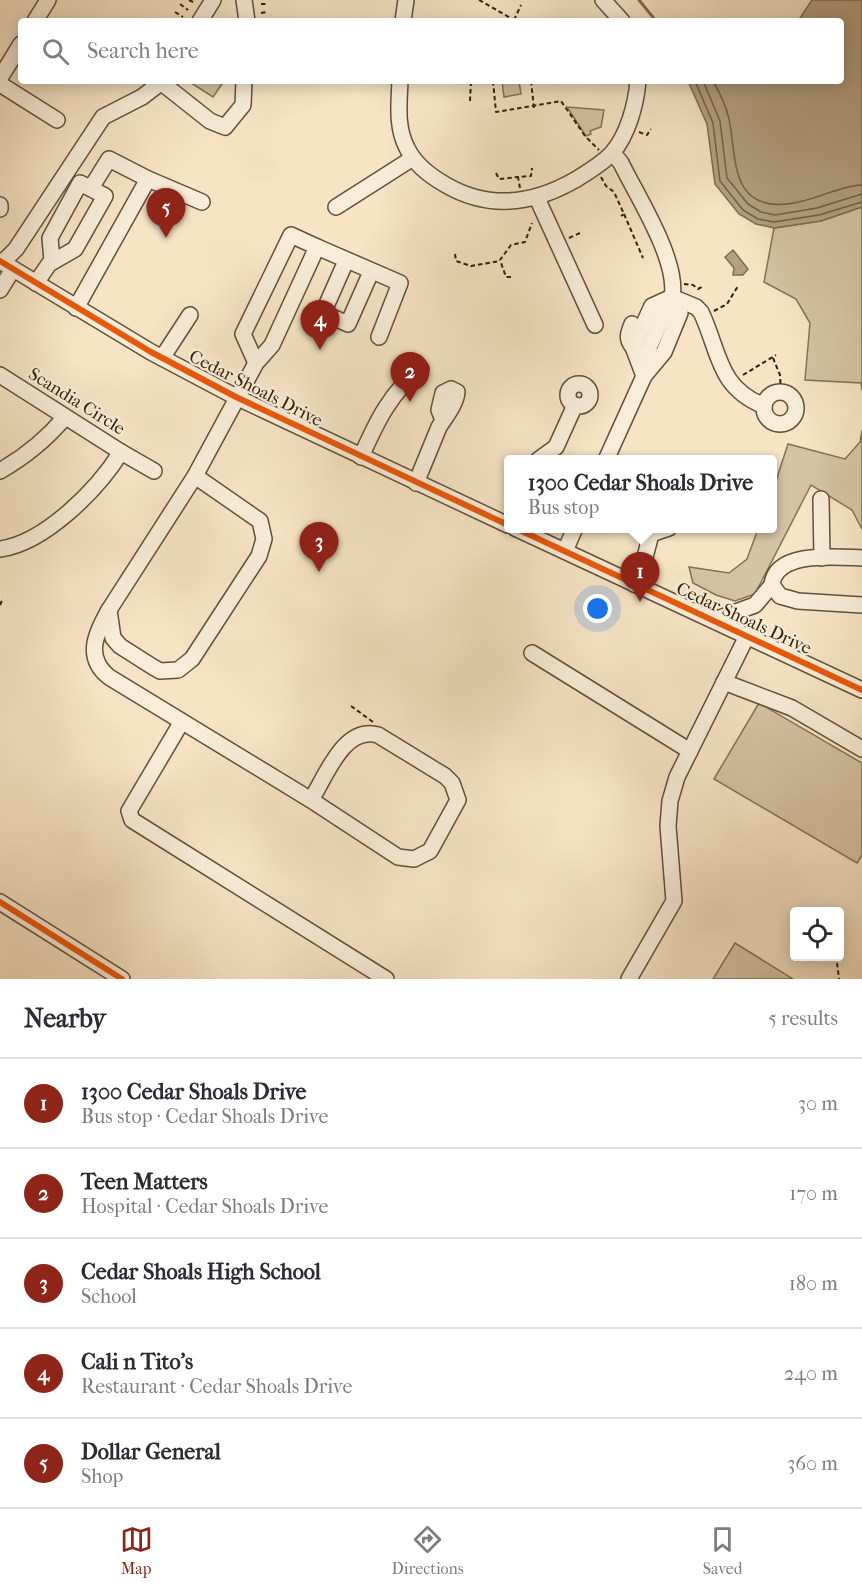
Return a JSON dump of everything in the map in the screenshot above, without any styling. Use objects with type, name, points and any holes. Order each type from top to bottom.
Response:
[{"type":"street","points":[[37,18],[48,0]]},
{"type":"street","points":[[202,18],[213,0]]},
{"type":"street","points":[[244,0],[247,18]]},
{"type":"street","points":[[403,18],[406,0]]},
{"type":"street","points":[[603,0],[619,18]]},
{"type":"street","points":[[0,78],[18,49]]},
{"type":"street","points":[[0,84],[57,120]]},
{"type":"street","points":[[0,290],[5,264],[104,117],[142,98],[160,84]]},
{"type":"street","points":[[164,84],[210,121],[225,127],[243,105],[244,84]]},
{"type":"street","points":[[400,84],[399,116],[402,134],[413,158],[436,180],[475,198],[507,202],[537,198],[590,171],[607,152],[633,110],[637,84]]},
{"type":"street","points":[[607,152],[621,163],[669,265],[674,287],[672,297],[646,354],[644,376],[608,455]]},
{"type":"street","points":[[336,207],[413,158]]},
{"type":"street","points":[[91,188],[109,159],[202,202]]},
{"type":"street","points":[[76,308],[148,179]]},
{"type":"street","points":[[36,283],[52,261],[75,249],[105,196],[80,183],[50,238],[52,261]]},
{"type":"street","points":[[537,198],[595,325]]},
{"type":"street","points":[[256,363],[243,334],[291,235],[400,283],[379,337]]},
{"type":"street","points":[[311,800],[347,742],[360,733],[378,735],[445,776],[452,783],[458,800],[430,851],[414,860],[398,857],[311,800],[181,723],[102,672],[94,655],[94,643],[109,610],[195,476],[256,363],[272,345],[318,247]]},
{"type":"street","points":[[346,261],[323,314],[348,324],[371,272]]},
{"type":"street","name":"Cedar Shoals Drive","points":[[5,264],[162,358],[236,397],[504,523]]},
{"type":"street","points":[[633,347],[652,306],[672,297],[696,307],[701,312],[728,381],[744,397],[764,406]]},
{"type":"street","points":[[162,358],[190,315]]},
{"type":"street","points":[[632,324],[628,341],[633,347],[644,376]]},
{"type":"street","points":[[362,457],[377,421],[402,382],[421,369]]},
{"type":"street","name":"Scandia Circle","points":[[0,375],[121,452],[112,466],[57,521],[28,540],[0,549]]},
{"type":"street","points":[[782,393],[789,396],[795,403],[795,412],[791,419],[780,424],[771,422],[764,412],[764,406],[768,398],[782,393]]},
{"type":"street","points":[[544,455],[556,447],[575,405]]},
{"type":"street","points":[[0,471],[49,437],[65,417]]},
{"type":"street","points":[[416,483],[443,420]]},
{"type":"street","points":[[121,452],[154,471]]},
{"type":"street","points":[[109,610],[110,630],[120,646],[160,671],[178,670],[192,659],[248,573],[263,549],[260,521],[195,476]]},
{"type":"street","points":[[821,499],[822,558]]},
{"type":"street","name":"Cedar Shoals Drive","points":[[526,533],[862,690]]},
{"type":"street","points":[[565,551],[573,533]]},
{"type":"street","points":[[633,584],[644,561],[645,533]]},
{"type":"street","points":[[714,620],[755,605],[772,585],[778,571],[787,564],[800,559],[862,558]]},
{"type":"street","points":[[772,585],[780,596],[798,601],[862,605]]},
{"type":"street","points":[[629,979],[674,901],[668,814],[675,783],[747,636]]},
{"type":"street","points":[[532,653],[690,751]]},
{"type":"street","points":[[724,682],[792,708],[862,749]]},
{"type":"street","points":[[181,723],[129,811],[132,820],[386,979]]},
{"type":"street","points":[[0,902],[122,979]]},
{"type":"path","points":[[189,0],[193,2]]},
{"type":"path","points":[[478,0],[511,18]]},
{"type":"path","points":[[180,4],[188,10]]},
{"type":"path","points":[[261,4],[268,4]]},
{"type":"path","points":[[516,18],[521,5]]},
{"type":"path","points":[[175,12],[183,17]]},
{"type":"path","points":[[261,13],[268,12]]},
{"type":"path","points":[[470,100],[471,84]]},
{"type":"path","points":[[493,84],[496,112],[534,108],[561,101],[585,136],[607,152]]},
{"type":"path","points":[[531,84],[534,108]]},
{"type":"path","points":[[496,173],[499,179],[531,176],[532,168]]},
{"type":"path","points":[[518,177],[520,187]]},
{"type":"path","points":[[601,177],[606,186],[614,192],[643,258]]},
{"type":"path","points":[[511,277],[503,273],[500,261],[508,248],[525,242],[532,223]]},
{"type":"path","points":[[571,237],[580,233]]},
{"type":"path","points":[[455,254],[456,261],[471,266],[500,261]]},
{"type":"path","points":[[689,284],[698,289],[702,287]]},
{"type":"path","points":[[718,310],[727,304],[738,286]]},
{"type":"path","points":[[746,373],[776,355]]},
{"type":"path","points":[[773,358],[780,375],[782,393]]},
{"type":"path","points":[[0,605],[3,598]]},
{"type":"path","points":[[351,706],[373,722]]},
{"type":"path","points":[[837,963],[839,979]]},
{"type":"shaded area","points":[[193,84],[222,84],[213,97]]},
{"type":"shaded area","points":[[502,84],[519,84],[521,94],[504,97]]},
{"type":"shaded area","points":[[567,107],[604,110],[601,127],[590,131],[591,134],[586,136]]},
{"type":"shaded area","points":[[862,207],[862,390],[861,383],[805,380],[810,323],[796,299],[764,282],[774,228],[821,221]]},
{"type":"shaded area","points":[[862,430],[862,529],[852,510],[811,485],[755,594],[735,601],[716,595],[693,583],[689,567],[729,573],[747,559],[757,533],[777,533],[777,478],[788,444],[845,459],[860,442]]},
{"type":"shaded area","points":[[759,703],[862,763],[862,855],[857,863],[714,779]]},
{"type":"shaded area","points":[[735,943],[793,979],[713,979]]},
{"type":"water","points":[[812,0],[862,0],[862,207],[821,221],[774,228],[756,224],[739,214],[715,184],[707,124],[689,84],[844,84],[844,18],[800,18]]},
{"type":"water","points":[[733,250],[748,269],[743,275],[733,275],[734,268],[725,257]]},
{"type":"waterway","points":[[639,0],[654,18]]},
{"type":"cycle path","points":[[0,261],[151,352],[236,397],[504,523]]},
{"type":"cycle path","points":[[526,533],[862,690]]},
{"type":"cycle path","points":[[0,902],[122,979]]},
{"type":"place","name":"Dollar General","points":[[166,238]]},
{"type":"place","name":"Cali n Tito's","points":[[320,350]]},
{"type":"place","name":"Teen Matters","points":[[410,402]]},
{"type":"place","name":"Cedar Shoals High School","points":[[319,572]]},
{"type":"place","name":"1300 Cedar Shoals Drive","points":[[640,602]]}]
